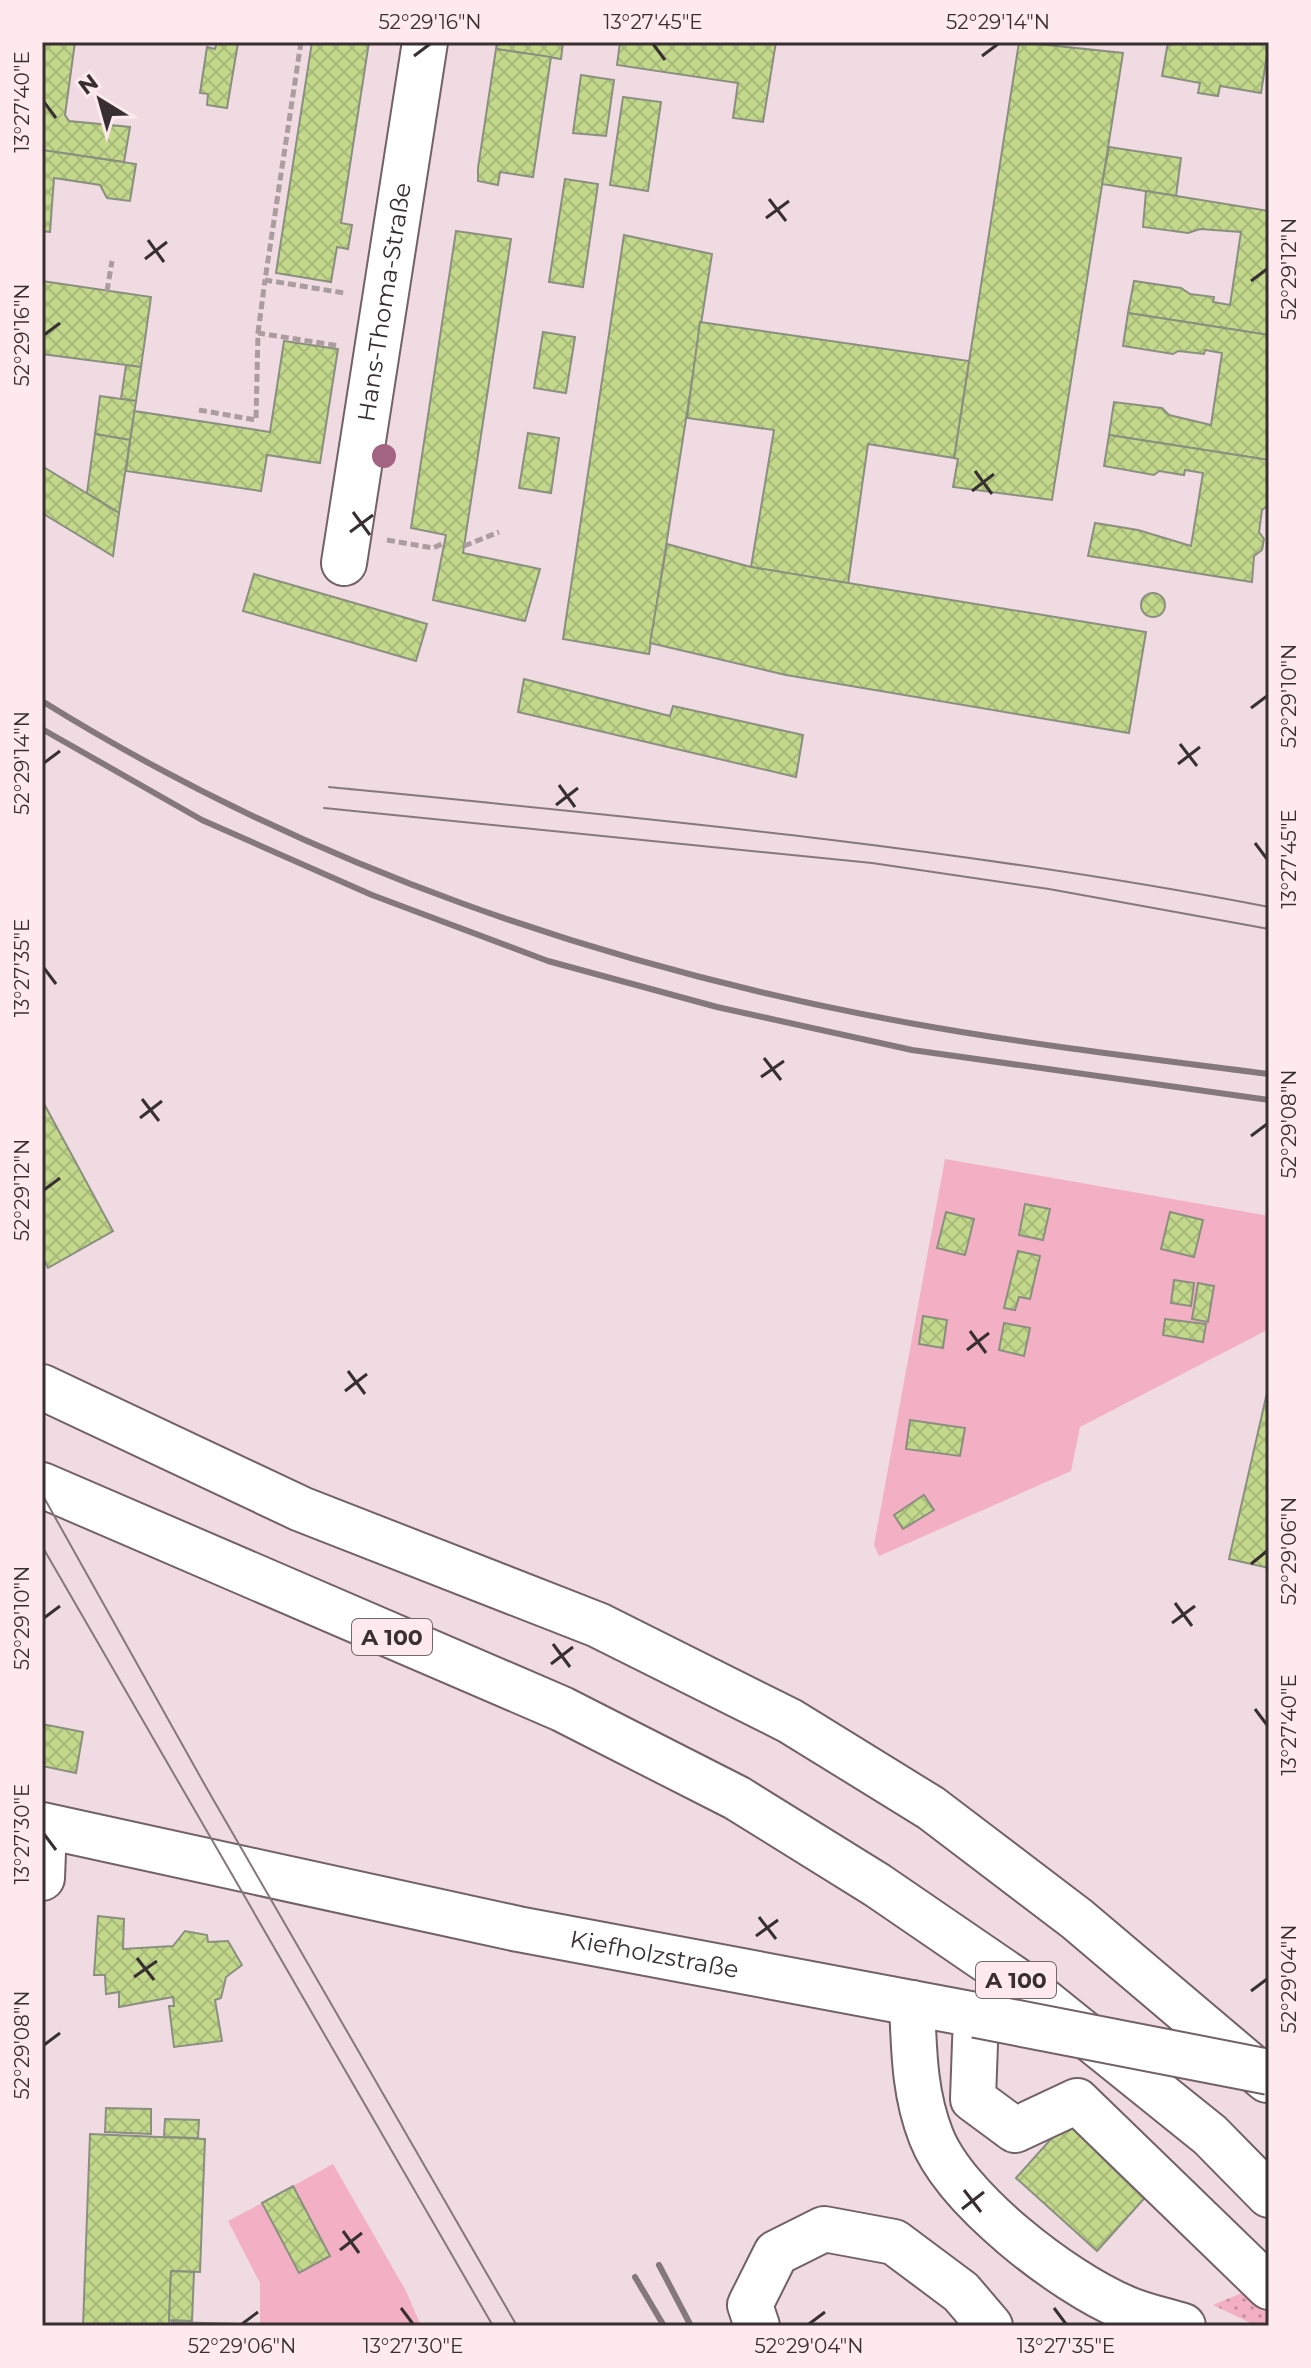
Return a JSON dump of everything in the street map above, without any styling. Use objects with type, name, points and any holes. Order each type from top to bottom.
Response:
[{"type":"main road","name":"Hans-Thoma-Straße","points":[[346,548],[425,42]]},
{"type":"main road","points":[[42,1387],[301,1509],[598,1625],[790,1721],[931,1808],[1077,1919],[1269,2082]]},
{"type":"main road","name":"A 100","points":[[42,1485],[562,1709],[737,1798],[877,1885],[1026,1987],[1210,2135],[1269,2195]]},
{"type":"main road","points":[[42,1878],[43,1825]]},
{"type":"main road","name":"Kiefholzstraße","points":[[43,1825],[518,1929],[1269,2072]]},
{"type":"main road","points":[[912,2003],[916,2089],[931,2138],[955,2180],[1000,2223],[1090,2291],[1126,2309],[1183,2326]]},
{"type":"main road","points":[[976,2015],[973,2099],[1015,2130],[1077,2101],[1269,2287]]},
{"type":"main road","points":[[757,2326],[750,2305],[776,2253],[824,2229],[894,2242],[961,2292],[990,2326]]},
{"type":"path","points":[[199,410],[256,420],[258,333],[301,42]]},
{"type":"path","points":[[107,291],[112,261]]},
{"type":"path","points":[[265,280],[385,300]]},
{"type":"path","points":[[258,333],[376,352]]},
{"type":"path","points":[[464,546],[499,532]]},
{"type":"path","points":[[346,548],[433,548],[444,543]]},
{"type":"shaded area","points":[[945,1159],[1269,1216],[1269,1329],[1080,1427],[1071,1471],[879,1556],[874,1545]]},
{"type":"shaded area","points":[[333,2164],[406,2291],[421,2326],[260,2326],[260,2283],[228,2221],[262,2203],[298,2272],[329,2256],[293,2186]]},
{"type":"shaded area","points":[[1254,2288],[1269,2303],[1269,2326],[1257,2326],[1213,2305]]},
{"type":"building","points":[[42,42],[75,42],[65,115],[69,121],[130,127],[124,162],[42,150]]},
{"type":"building","points":[[217,42],[238,43],[227,108],[207,105],[208,94],[200,93],[207,47],[215,49]]},
{"type":"building","points":[[312,42],[369,42],[341,223],[352,225],[348,249],[337,247],[331,282],[276,273]]},
{"type":"building","points":[[497,42],[563,42],[561,59],[496,49]]},
{"type":"building","points":[[620,42],[776,42],[763,122],[733,118],[738,83],[617,65]]},
{"type":"building","points":[[1019,42],[1123,53],[1052,500],[953,487],[958,459],[954,458]]},
{"type":"building","points":[[1168,42],[1269,42],[1261,93],[1220,86],[1218,96],[1198,93],[1200,83],[1162,76]]},
{"type":"building","points":[[496,49],[551,57],[533,177],[500,172],[498,185],[478,181]]},
{"type":"building","points":[[581,75],[614,80],[606,136],[573,133]]},
{"type":"building","points":[[623,97],[661,102],[648,191],[610,185]]},
{"type":"building","points":[[1109,147],[1181,158],[1176,196],[1102,184]]},
{"type":"building","points":[[42,150],[136,164],[130,201],[107,198],[100,185],[54,178],[50,232],[42,231]]},
{"type":"building","points":[[565,179],[598,184],[583,287],[549,282]]},
{"type":"building","points":[[1146,191],[1269,211],[1269,335],[1128,313],[1134,281],[1181,288],[1190,294],[1214,297],[1213,302],[1230,305],[1241,232],[1200,229],[1188,233],[1143,227]]},
{"type":"building","points":[[456,231],[511,239],[463,553],[540,569],[525,621],[433,600],[446,535],[411,528]]},
{"type":"building","points":[[624,235],[712,254],[649,654],[563,639]]},
{"type":"building","points":[[42,281],[151,297],[141,367],[42,354]]},
{"type":"building","points":[[1128,313],[1269,335],[1269,460],[1109,435],[1114,402],[1162,408],[1169,415],[1211,425],[1222,353],[1205,350],[1204,354],[1178,351],[1173,354],[1123,346]]},
{"type":"building","points":[[700,322],[969,361],[954,458],[868,444],[848,584],[751,567],[774,430],[687,418]]},
{"type":"building","points":[[543,332],[575,337],[566,393],[534,388]]},
{"type":"building","points":[[284,341],[338,349],[320,463],[267,455],[261,491],[126,471],[134,411],[270,432]]},
{"type":"building","points":[[126,365],[141,367],[136,401],[121,399]]},
{"type":"building","points":[[100,396],[136,401],[130,440],[95,434]]},
{"type":"building","points":[[528,433],[559,438],[551,493],[519,488]]},
{"type":"building","points":[[95,434],[130,440],[119,513],[87,493]]},
{"type":"building","points":[[1109,435],[1269,460],[1269,504],[1262,510],[1259,532],[1264,539],[1262,550],[1254,556],[1252,582],[1088,556],[1095,523],[1138,530],[1191,546],[1203,473],[1185,470],[1184,475],[1159,471],[1154,475],[1104,466]]},
{"type":"building","points":[[42,466],[119,513],[113,556],[42,513]]},
{"type":"building","points":[[667,544],[751,567],[1146,632],[1129,733],[786,675],[650,643]]},
{"type":"building","points":[[254,574],[427,624],[416,661],[243,611]]},
{"type":"building","points":[[1153,593],[1164,600],[1165,605],[1158,616],[1153,617],[1142,610],[1141,605],[1148,594]]},
{"type":"building","points":[[524,679],[670,716],[673,706],[803,735],[796,777],[518,712]]},
{"type":"building","points":[[42,1100],[113,1231],[48,1268],[42,1257]]},
{"type":"building","points":[[1025,1204],[1050,1209],[1043,1240],[1019,1235]]},
{"type":"building","points":[[946,1212],[974,1219],[965,1255],[937,1248]]},
{"type":"building","points":[[1170,1212],[1203,1220],[1194,1257],[1161,1249]]},
{"type":"building","points":[[1018,1251],[1040,1256],[1030,1299],[1019,1297],[1015,1310],[1004,1308]]},
{"type":"building","points":[[1174,1280],[1194,1283],[1191,1306],[1171,1303]]},
{"type":"building","points":[[1198,1283],[1214,1286],[1208,1322],[1192,1319]]},
{"type":"building","points":[[923,1316],[947,1320],[943,1348],[919,1344]]},
{"type":"building","points":[[1165,1319],[1206,1324],[1203,1342],[1163,1335]]},
{"type":"building","points":[[1004,1323],[1030,1328],[1024,1356],[999,1350]]},
{"type":"building","points":[[1269,1384],[1269,1568],[1229,1559]]},
{"type":"building","points":[[910,1420],[965,1428],[960,1456],[906,1449]]},
{"type":"building","points":[[924,1495],[934,1510],[903,1529],[894,1515]]},
{"type":"building","points":[[42,1724],[83,1732],[76,1773],[42,1766]]},
{"type":"building","points":[[98,1916],[124,1919],[123,1949],[173,1946],[185,1931],[207,1935],[208,1942],[228,1941],[242,1965],[226,1977],[221,1998],[215,2000],[222,2041],[174,2047],[169,2006],[174,2006],[173,1997],[119,2007],[119,1992],[106,1994],[105,1975],[94,1975]]},
{"type":"building","points":[[106,2108],[151,2109],[151,2134],[105,2132]]},
{"type":"building","points":[[165,2119],[199,2120],[198,2138],[164,2137]]},
{"type":"building","points":[[1068,2120],[1149,2193],[1097,2251],[1016,2178]]},
{"type":"building","points":[[90,2134],[205,2139],[200,2272],[171,2271],[169,2326],[83,2326]]},
{"type":"building","points":[[293,2186],[330,2256],[299,2273],[262,2203]]},
{"type":"building","points":[[171,2271],[194,2272],[192,2321],[169,2320]]},
{"type":"building","points":[[172,2322],[239,2324],[239,2326],[172,2326]]},
{"type":"tram line","points":[[329,787],[683,823],[918,851],[1035,867],[1269,907]]},
{"type":"tram line","points":[[324,808],[872,863],[1049,889],[1269,929]]},
{"type":"tram line","points":[[42,1494],[206,1787],[517,2326]]},
{"type":"tram line","points":[[42,1546],[493,2326]]},
{"type":"railway","points":[[42,701],[143,760],[247,813],[354,861],[463,904],[574,941],[687,974],[915,1024],[1269,1074]]},
{"type":"railway","points":[[42,729],[202,820],[372,895],[548,961],[717,1007],[912,1050],[1269,1100]]},
{"type":"railway","points":[[659,2265],[691,2326]]},
{"type":"railway","points":[[635,2277],[664,2326]]}]
